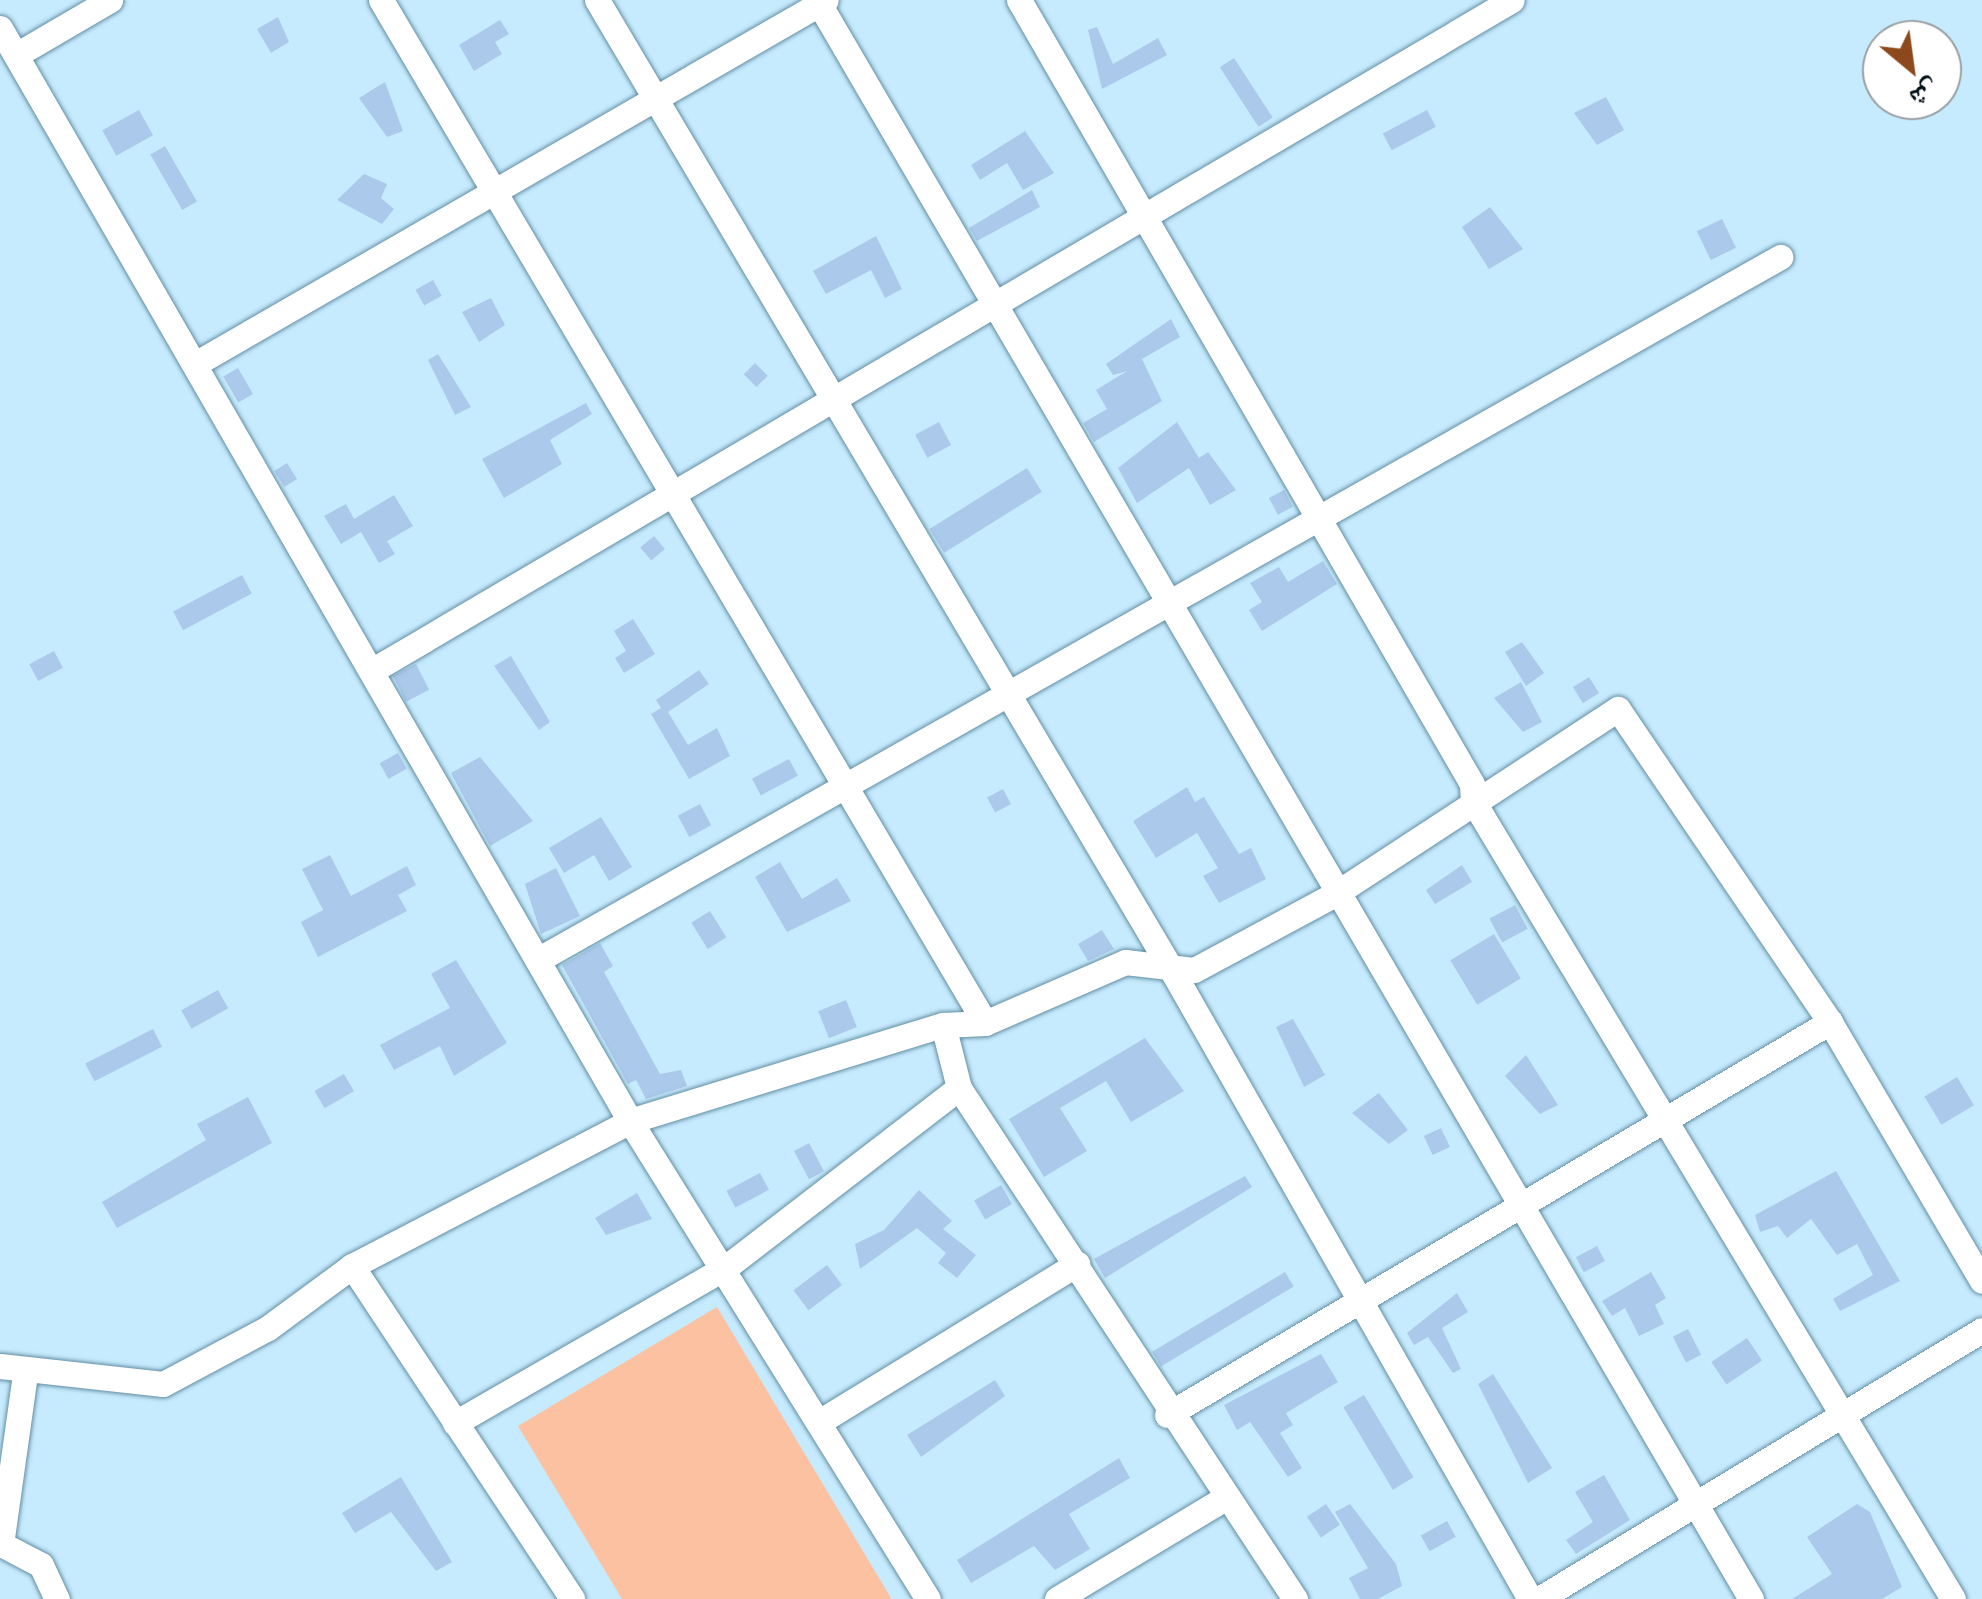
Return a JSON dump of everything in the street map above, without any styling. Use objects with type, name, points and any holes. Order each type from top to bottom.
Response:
[{"type":"street","points":[[16,55],[110,0]]},
{"type":"street","points":[[381,0],[840,788],[985,1022]]},
{"type":"street","points":[[597,0],[1004,696],[1174,974],[1530,1599]]},
{"type":"street","points":[[1019,0],[1472,784],[1472,801],[1670,1117],[1953,1599]]},
{"type":"street","points":[[373,670],[1142,212],[1512,0]]},
{"type":"street","points":[[195,364],[821,1],[1335,894],[1751,1599]]},
{"type":"street","points":[[0,28],[541,958],[630,1121],[928,1599]]},
{"type":"street","points":[[541,958],[1780,257]]},
{"type":"street","points":[[0,1366],[26,1374],[163,1384],[268,1328],[352,1266],[630,1121],[943,1024],[985,1022],[1126,962],[1174,974],[1335,894],[1618,709],[1830,1022],[1982,1281]]},
{"type":"street","points":[[1167,1416],[1830,1022]]},
{"type":"street","points":[[943,1024],[959,1088],[1077,1264],[1167,1416],[1295,1599]]},
{"type":"street","points":[[455,1422],[724,1268],[959,1088]]},
{"type":"street","points":[[819,1422],[1077,1264]]},
{"type":"street","points":[[352,1266],[572,1599]]},
{"type":"street","points":[[1538,1599],[1982,1330]]},
{"type":"street","points":[[26,1374],[0,1544],[41,1566],[57,1599]]},
{"type":"street","points":[[1056,1599],[1225,1498]]},
{"type":"shaded area","points":[[717,1307],[890,1599],[622,1599],[518,1426]]},
{"type":"building","points":[[278,17],[289,42],[271,53],[257,29]]},
{"type":"building","points":[[500,20],[509,34],[495,42],[502,54],[474,71],[459,45]]},
{"type":"building","points":[[1097,27],[1113,64],[1158,38],[1167,55],[1102,89],[1088,30]]},
{"type":"building","points":[[1234,58],[1273,118],[1258,127],[1220,67]]},
{"type":"building","points":[[385,82],[403,131],[387,137],[359,98]]},
{"type":"building","points":[[1606,97],[1624,130],[1597,145],[1574,113]]},
{"type":"building","points":[[139,110],[153,135],[116,156],[102,130]]},
{"type":"building","points":[[1427,110],[1436,127],[1392,150],[1383,133]]},
{"type":"building","points":[[1025,131],[1054,173],[1023,190],[1007,163],[980,180],[971,165]]},
{"type":"building","points":[[165,146],[197,201],[182,210],[150,154]]},
{"type":"building","points":[[364,174],[387,184],[381,198],[394,209],[382,224],[337,200]]},
{"type":"building","points":[[1032,190],[1040,207],[977,241],[969,228]]},
{"type":"building","points":[[1490,207],[1523,249],[1489,269],[1462,227]]},
{"type":"building","points":[[1722,219],[1736,248],[1711,260],[1697,231]]},
{"type":"building","points":[[876,236],[902,289],[885,298],[871,270],[826,294],[813,271]]},
{"type":"building","points":[[433,280],[442,296],[424,305],[416,290]]},
{"type":"building","points":[[491,298],[505,325],[479,342],[462,312]]},
{"type":"building","points":[[1171,319],[1180,337],[1142,359],[1162,401],[1094,442],[1083,423],[1107,409],[1096,390],[1127,371],[1113,375],[1106,364]]},
{"type":"building","points":[[438,354],[471,407],[455,415],[428,360]]},
{"type":"building","points":[[755,363],[768,376],[756,387],[744,374]]},
{"type":"building","points":[[238,368],[253,394],[238,402],[223,376]]},
{"type":"building","points":[[586,403],[592,414],[550,440],[562,464],[504,498],[482,459]]},
{"type":"building","points":[[939,422],[951,445],[927,458],[915,435]]},
{"type":"building","points":[[1177,422],[1199,458],[1208,452],[1236,490],[1210,505],[1189,468],[1137,503],[1118,468]]},
{"type":"building","points":[[287,463],[297,479],[284,487],[274,471]]},
{"type":"building","points":[[1027,468],[1042,492],[944,553],[929,529]]},
{"type":"building","points":[[1284,490],[1293,507],[1278,515],[1269,498]]},
{"type":"building","points":[[394,495],[413,526],[387,541],[395,554],[379,563],[361,532],[341,544],[324,516],[346,504],[354,519]]},
{"type":"building","points":[[654,536],[665,549],[651,561],[640,548]]},
{"type":"building","points":[[1323,561],[1337,584],[1262,631],[1249,610],[1262,602],[1250,583],[1279,567],[1288,582]]},
{"type":"building","points":[[242,575],[252,594],[183,630],[173,612]]},
{"type":"building","points":[[633,619],[655,654],[624,673],[615,658],[626,651],[614,631]]},
{"type":"building","points":[[1522,642],[1544,673],[1526,686],[1505,652]]},
{"type":"building","points":[[54,651],[63,668],[38,681],[29,664]]},
{"type":"building","points":[[511,656],[550,722],[539,730],[494,666]]},
{"type":"building","points":[[416,664],[429,690],[406,702],[393,676]]},
{"type":"building","points":[[699,670],[709,684],[668,712],[688,745],[717,728],[730,756],[689,779],[651,714],[661,708],[656,700]]},
{"type":"building","points":[[1589,677],[1599,693],[1583,703],[1573,687]]},
{"type":"building","points":[[1521,682],[1542,722],[1523,732],[1494,698]]},
{"type":"building","points":[[398,753],[407,769],[388,779],[380,763]]},
{"type":"building","points":[[480,757],[533,821],[490,846],[451,773]]},
{"type":"building","points":[[789,759],[798,776],[761,795],[752,779]]},
{"type":"building","points":[[1187,787],[1195,802],[1204,797],[1239,854],[1251,848],[1266,879],[1219,903],[1203,876],[1218,868],[1197,833],[1156,858],[1133,821]]},
{"type":"building","points":[[1003,789],[1011,804],[995,812],[987,797]]},
{"type":"building","points":[[700,804],[711,825],[689,837],[678,816]]},
{"type":"building","points":[[601,817],[632,867],[609,881],[594,855],[564,873],[549,848]]},
{"type":"building","points":[[330,855],[351,896],[407,866],[416,885],[398,895],[407,911],[318,957],[301,922],[323,910],[302,869]]},
{"type":"building","points":[[780,862],[802,899],[837,878],[851,901],[787,932],[755,877]]},
{"type":"building","points":[[1462,865],[1472,882],[1435,904],[1426,890]]},
{"type":"building","points":[[556,868],[580,916],[541,934],[525,884]]},
{"type":"building","points":[[1515,905],[1528,929],[1502,942],[1489,919]]},
{"type":"building","points":[[710,911],[726,937],[708,949],[691,923]]},
{"type":"building","points":[[1102,930],[1114,949],[1088,961],[1078,944]]},
{"type":"building","points":[[1494,934],[1521,979],[1477,1005],[1450,960]]},
{"type":"building","points":[[600,943],[613,966],[604,972],[660,1074],[681,1070],[687,1086],[646,1099],[636,1080],[628,1084],[562,965]]},
{"type":"building","points":[[456,960],[507,1043],[454,1076],[440,1046],[394,1070],[380,1045],[450,1008],[431,974]]},
{"type":"building","points":[[218,990],[228,1008],[191,1029],[181,1010]]},
{"type":"building","points":[[846,1000],[857,1027],[829,1038],[818,1011]]},
{"type":"building","points":[[1293,1019],[1325,1075],[1304,1087],[1276,1027]]},
{"type":"building","points":[[153,1029],[162,1047],[94,1081],[85,1064]]},
{"type":"building","points":[[1145,1038],[1184,1091],[1131,1122],[1106,1081],[1060,1108],[1087,1151],[1044,1177],[1009,1119]]},
{"type":"building","points":[[1526,1055],[1558,1105],[1540,1114],[1505,1076]]},
{"type":"building","points":[[344,1074],[354,1091],[325,1108],[315,1091]]},
{"type":"building","points":[[1957,1077],[1974,1105],[1941,1125],[1924,1097]]},
{"type":"building","points":[[1379,1093],[1408,1130],[1389,1144],[1352,1113]]},
{"type":"building","points":[[248,1097],[272,1143],[117,1228],[102,1202],[206,1140],[197,1124]]},
{"type":"building","points":[[1441,1128],[1450,1147],[1433,1155],[1424,1136]]},
{"type":"building","points":[[809,1143],[824,1171],[809,1179],[794,1151]]},
{"type":"building","points":[[1836,1171],[1900,1281],[1840,1311],[1833,1299],[1873,1275],[1857,1244],[1837,1255],[1811,1219],[1787,1238],[1778,1226],[1760,1232],[1755,1215]]},
{"type":"building","points":[[760,1173],[769,1190],[735,1208],[726,1191]]},
{"type":"building","points":[[1245,1176],[1252,1187],[1105,1278],[1094,1259]]},
{"type":"building","points":[[1001,1185],[1012,1204],[985,1220],[974,1200]]},
{"type":"building","points":[[919,1190],[952,1221],[943,1229],[976,1255],[957,1278],[938,1263],[946,1253],[917,1228],[860,1269],[855,1244],[884,1230]]},
{"type":"building","points":[[637,1193],[652,1219],[606,1235],[595,1218]]},
{"type":"building","points":[[1597,1246],[1605,1261],[1584,1272],[1576,1257]]},
{"type":"building","points":[[827,1265],[842,1285],[809,1310],[793,1290]]},
{"type":"building","points":[[1285,1272],[1294,1287],[1161,1366],[1152,1352]]},
{"type":"building","points":[[1651,1272],[1666,1298],[1655,1305],[1664,1324],[1639,1336],[1625,1308],[1612,1316],[1602,1301]]},
{"type":"building","points":[[1457,1293],[1468,1312],[1442,1328],[1461,1369],[1453,1373],[1428,1337],[1414,1345],[1407,1333]]},
{"type":"building","points":[[1688,1329],[1701,1355],[1686,1363],[1673,1337]]},
{"type":"building","points":[[1747,1338],[1762,1360],[1726,1384],[1711,1362]]},
{"type":"building","points":[[1321,1354],[1338,1382],[1286,1413],[1293,1425],[1280,1433],[1302,1468],[1288,1477],[1250,1422],[1237,1430],[1224,1405]]},
{"type":"building","points":[[1493,1374],[1552,1468],[1528,1483],[1478,1384]]},
{"type":"building","points":[[995,1380],[1005,1396],[921,1457],[907,1435]]},
{"type":"building","points":[[1364,1395],[1413,1477],[1393,1490],[1343,1407]]},
{"type":"building","points":[[1119,1458],[1130,1478],[1069,1514],[1090,1549],[1055,1570],[1034,1546],[971,1583],[957,1560]]},
{"type":"building","points":[[1604,1475],[1630,1520],[1576,1554],[1566,1540],[1593,1522],[1575,1492]]},
{"type":"building","points":[[401,1477],[452,1562],[436,1571],[391,1512],[355,1533],[342,1513]]},
{"type":"building","points":[[1326,1504],[1340,1525],[1321,1538],[1307,1517]]},
{"type":"building","points":[[1350,1504],[1396,1564],[1402,1586],[1378,1599],[1360,1599],[1349,1578],[1368,1568],[1335,1512]]},
{"type":"building","points":[[1857,1504],[1870,1512],[1902,1587],[1882,1599],[1792,1599],[1832,1574],[1807,1537]]},
{"type":"building","points":[[1447,1521],[1456,1537],[1429,1551],[1421,1536]]}]
